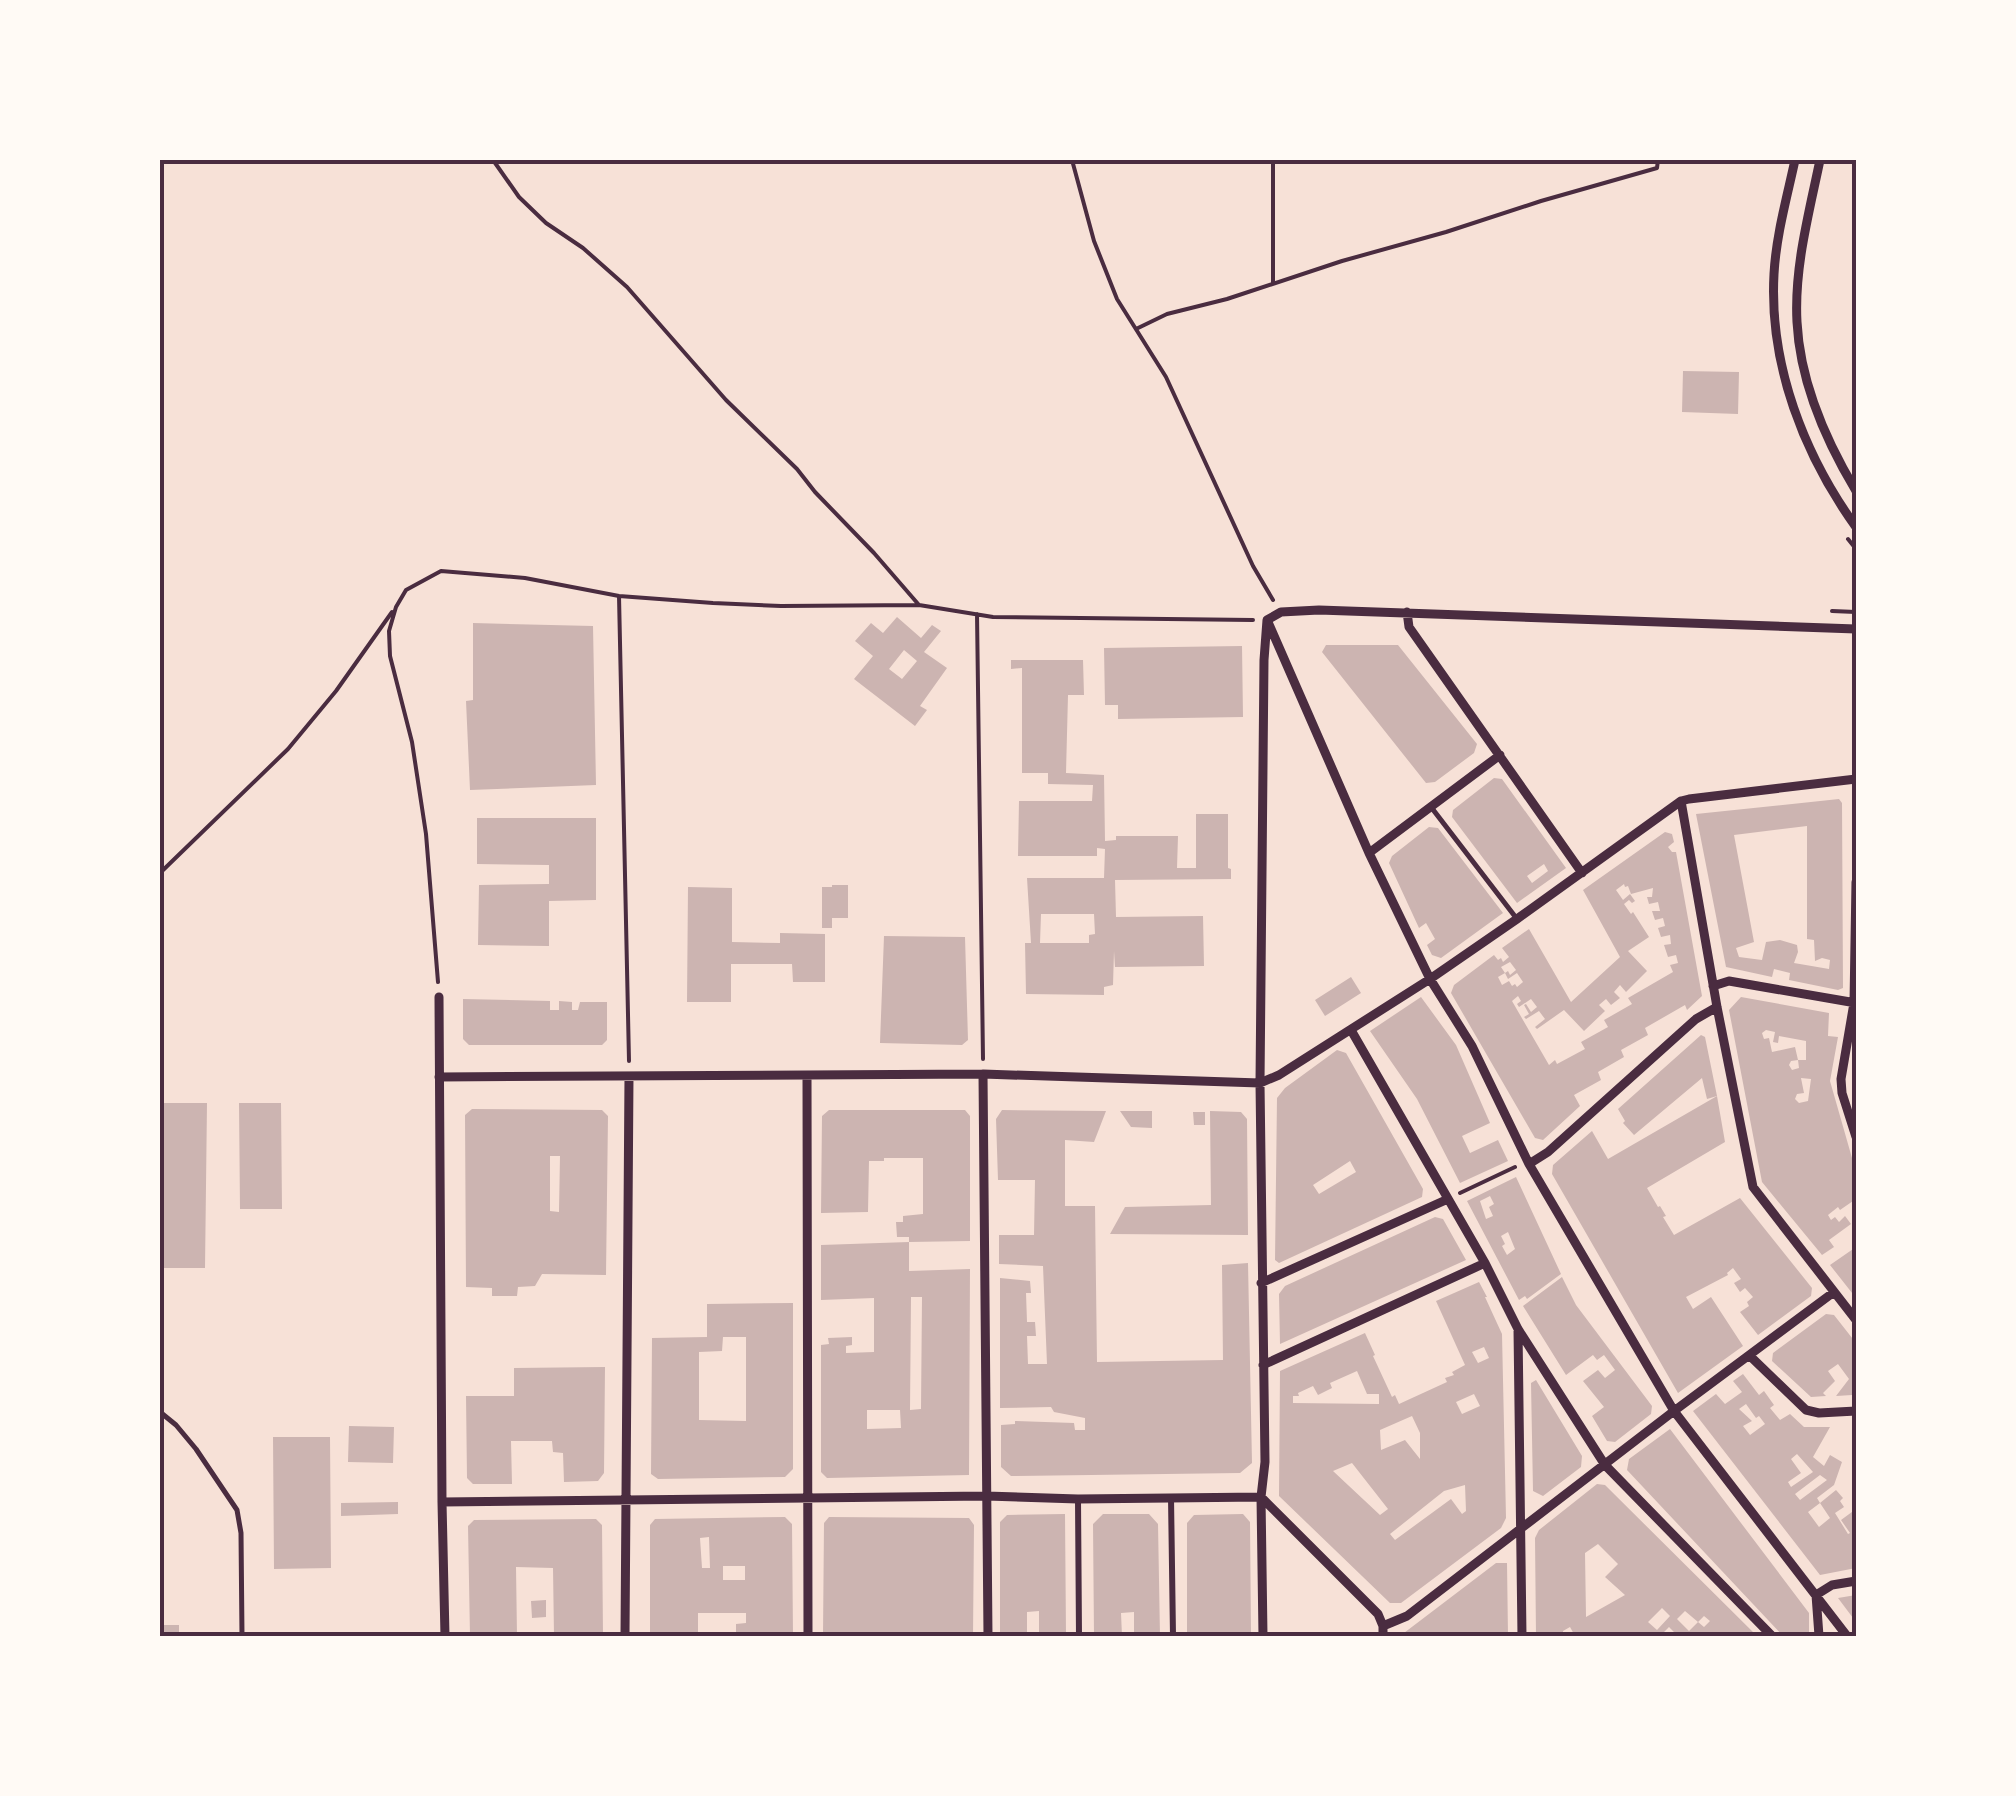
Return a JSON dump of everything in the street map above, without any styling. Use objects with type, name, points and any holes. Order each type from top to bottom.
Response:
[{"type":"street","points":[[1795,160],[1774,273],[1775,326],[1797,418],[1820,468],[1856,527]]},
{"type":"street","points":[[1820,160],[1803,244],[1797,324],[1812,398],[1837,459],[1856,491]]},
{"type":"street","points":[[1267,620],[1281,612],[1319,610],[1856,628]]},
{"type":"street","points":[[1406,612],[1409,627],[1582,873]]},
{"type":"street","points":[[1267,620],[1369,854],[1430,979],[1472,1046],[1530,1164],[1674,1411],[1847,1635]]},
{"type":"street","points":[[1263,1636],[1260,1083],[1267,620]]},
{"type":"street","points":[[1369,854],[1500,755]]},
{"type":"street","points":[[439,1077],[983,1074],[1260,1083],[1279,1076],[1430,979],[1681,801],[1856,779]]},
{"type":"street","points":[[1681,801],[1752,1187],[1856,1320]]},
{"type":"street","points":[[1856,882],[1855,1003],[1841,1079],[1856,1137]]},
{"type":"street","points":[[1713,986],[1729,981],[1855,1003]]},
{"type":"street","points":[[439,997],[445,1636]]},
{"type":"street","points":[[1530,1164],[1696,1019],[1717,1008]]},
{"type":"street","points":[[1351,1030],[1485,1263],[1518,1329],[1605,1465],[1772,1636]]},
{"type":"street","points":[[983,1074],[988,1636]]},
{"type":"street","points":[[625,1636],[629,1076]]},
{"type":"street","points":[[807,1076],[808,1636]]},
{"type":"street","points":[[1261,1283],[1448,1199]]},
{"type":"street","points":[[1263,1366],[1485,1263]]},
{"type":"street","points":[[442,1502],[1261,1497],[1378,1614],[1383,1631],[1834,1292]]},
{"type":"street","points":[[1518,1329],[1522,1636]]},
{"type":"street","points":[[1750,1356],[1806,1410],[1856,1411]]},
{"type":"street","points":[[1171,1497],[1173,1636]]},
{"type":"street","points":[[1078,1498],[1079,1636]]},
{"type":"street","points":[[1816,1595],[1832,1584],[1856,1581]]},
{"type":"street","points":[[1816,1595],[1819,1636]]},
{"type":"street","points":[[1838,1636],[1847,1635]]},
{"type":"lane","points":[[1432,807],[1518,920]]},
{"type":"lane","points":[[160,1412],[196,1449],[237,1510],[241,1534],[242,1636]]},
{"type":"path","points":[[493,160],[519,197],[546,223],[602,264],[627,288],[726,400],[797,469],[919,605]]},
{"type":"path","points":[[1072,160],[1094,242],[1118,299],[1166,377],[1253,566],[1281,612]]},
{"type":"path","points":[[1272,284],[1273,160]]},
{"type":"path","points":[[1136,329],[1167,314],[1657,168],[1658,160]]},
{"type":"path","points":[[160,873],[288,749],[345,680],[406,590],[441,570],[525,578],[619,596],[782,606],[919,605],[993,617],[1267,620]]},
{"type":"path","points":[[619,596],[629,1076]]},
{"type":"path","points":[[396,607],[389,631],[390,656],[412,742],[426,834],[439,997]]},
{"type":"path","points":[[1832,611],[1856,612]]},
{"type":"path","points":[[977,614],[983,1074]]},
{"type":"path","points":[[1448,1199],[1517,1166],[1530,1164]]},
{"type":"building","points":[[1683,371],[1739,372],[1738,414],[1682,412]]},
{"type":"building","points":[[897,617],[921,638],[932,625],[941,631],[924,652],[947,668],[920,706],[927,710],[915,726],[854,679],[873,656],[855,641],[871,623],[883,633]],"holes":[[[904,650],[917,661],[902,679],[889,669]]]},
{"type":"building","points":[[473,623],[593,626],[596,785],[470,790],[466,701],[473,700]]},
{"type":"building","points":[[1326,645],[1398,645],[1477,744],[1474,753],[1435,782],[1426,783],[1322,652]]},
{"type":"building","points":[[1242,646],[1243,717],[1118,719],[1118,705],[1105,705],[1104,648]]},
{"type":"building","points":[[1011,660],[1083,660],[1084,695],[1068,695],[1066,773],[1104,775],[1105,841],[1116,840],[1116,836],[1178,836],[1177,868],[1196,868],[1196,814],[1228,814],[1231,879],[1115,880],[1116,917],[1203,916],[1204,966],[1115,967],[1114,951],[1113,985],[1104,987],[1104,995],[1026,994],[1025,943],[1031,943],[1027,878],[1104,878],[1105,849],[1097,848],[1097,856],[1018,856],[1019,801],[1092,801],[1093,785],[1048,784],[1048,773],[1022,773],[1022,668],[1011,669]],"holes":[[[1041,914],[1094,914],[1095,934],[1089,935],[1089,943],[1040,943]]]},
{"type":"building","points":[[1494,778],[1502,779],[1566,868],[1517,903],[1452,817],[1453,810]],"holes":[[[1544,864],[1548,871],[1532,883],[1527,876]]]},
{"type":"building","points":[[1839,799],[1843,988],[1789,980],[1790,973],[1774,969],[1772,977],[1726,967],[1696,814]],"holes":[[[1807,826],[1807,939],[1814,940],[1815,961],[1830,960],[1829,969],[1794,963],[1797,945],[1780,940],[1766,942],[1762,960],[1739,957],[1736,948],[1754,942],[1734,835]]]},
{"type":"building","points":[[477,818],[596,818],[596,900],[549,901],[549,946],[478,945],[479,885],[549,884],[549,865],[477,864]]},
{"type":"building","points":[[1429,827],[1438,828],[1503,913],[1441,958],[1432,955],[1427,945],[1435,939],[1426,923],[1419,928],[1389,863],[1392,856]]},
{"type":"building","points":[[1665,832],[1672,834],[1674,842],[1668,847],[1676,852],[1702,996],[1687,1010],[1685,1005],[1645,1028],[1648,1035],[1621,1050],[1624,1057],[1598,1072],[1601,1080],[1574,1095],[1580,1106],[1543,1140],[1535,1138],[1451,993],[1454,985],[1494,955],[1503,962],[1509,957],[1502,948],[1529,929],[1571,1002],[1620,957],[1583,890]],"holes":[[[1624,884],[1631,894],[1653,888],[1652,897],[1647,897],[1649,904],[1658,902],[1660,911],[1652,911],[1655,920],[1663,918],[1665,926],[1658,928],[1661,937],[1670,935],[1671,944],[1664,945],[1668,957],[1676,955],[1678,963],[1670,965],[1673,972],[1628,998],[1632,1004],[1604,1020],[1608,1027],[1581,1042],[1585,1049],[1549,1065],[1512,1001],[1518,996],[1519,1007],[1531,999],[1537,1007],[1531,1012],[1524,1005],[1529,1014],[1524,1017],[1539,1011],[1545,1019],[1537,1029],[1564,1010],[1584,1031],[1605,1011],[1599,1005],[1606,999],[1611,1005],[1620,998],[1614,992],[1620,985],[1626,992],[1647,971],[1628,951],[1649,937],[1624,904],[1635,901],[1630,894],[1623,900],[1616,890]],[[1510,962],[1516,970],[1510,975],[1501,967]],[[1505,973],[1508,979],[1517,973],[1523,982],[1517,987],[1509,981],[1502,985],[1498,977]]]},
{"type":"building","points":[[848,885],[848,918],[832,918],[832,928],[822,928],[822,887]]},
{"type":"building","points":[[688,887],[732,888],[732,942],[780,943],[780,933],[825,934],[825,982],[793,982],[792,964],[731,964],[731,1002],[687,1002]]},
{"type":"building","points":[[884,936],[965,937],[968,1040],[962,1045],[880,1043]]},
{"type":"building","points":[[1351,977],[1361,993],[1325,1016],[1315,1000]]},
{"type":"building","points":[[1421,997],[1456,1045],[1490,1123],[1462,1136],[1470,1153],[1498,1140],[1508,1161],[1460,1183],[1417,1099],[1370,1031]]},
{"type":"building","points":[[1741,997],[1829,1013],[1828,1036],[1838,1037],[1830,1081],[1856,1172],[1856,1207],[1853,1201],[1828,1215],[1839,1222],[1845,1216],[1851,1224],[1829,1240],[1834,1247],[1822,1255],[1762,1182],[1729,1010]],"holes":[[[1775,1032],[1773,1042],[1778,1043],[1779,1036],[1806,1041],[1806,1060],[1798,1060],[1795,1047],[1772,1052],[1769,1038],[1764,1039],[1762,1033]],[[1798,1060],[1799,1068],[1792,1070],[1791,1061]],[[1801,1078],[1811,1079],[1808,1101],[1799,1103],[1795,1099],[1797,1094],[1804,1093]]]},
{"type":"building","points":[[463,999],[550,1001],[550,1010],[559,1010],[559,1001],[572,1002],[572,1010],[578,1010],[580,1002],[607,1002],[607,1040],[602,1045],[469,1045],[463,1039]]},
{"type":"building","points":[[1701,1035],[1705,1037],[1717,1096],[1707,1099],[1702,1078],[1634,1135],[1623,1123],[1618,1109]]},
{"type":"building","points":[[1337,1050],[1346,1053],[1423,1189],[1422,1197],[1279,1263],[1275,1260],[1277,1098]],"holes":[[[1350,1161],[1356,1172],[1319,1194],[1313,1185]]]},
{"type":"building","points":[[1717,1096],[1725,1142],[1647,1188],[1674,1235],[1740,1198],[1812,1288],[1811,1296],[1758,1335],[1740,1312],[1753,1297],[1745,1288],[1740,1292],[1734,1283],[1741,1279],[1733,1268],[1728,1275],[1686,1297],[1693,1309],[1711,1297],[1743,1346],[1678,1393],[1552,1174],[1553,1165],[1592,1131],[1608,1159]]},
{"type":"building","points":[[160,1103],[207,1103],[205,1268],[160,1268]]},
{"type":"building","points":[[239,1103],[281,1103],[282,1209],[240,1209]]},
{"type":"building","points":[[472,1109],[602,1110],[608,1116],[606,1275],[542,1274],[535,1286],[518,1287],[517,1296],[492,1296],[492,1288],[466,1287],[465,1115]],"holes":[[[550,1156],[560,1156],[559,1212],[550,1211]]]},
{"type":"building","points":[[829,1110],[965,1110],[970,1116],[970,1241],[909,1242],[909,1237],[897,1237],[896,1222],[903,1222],[903,1216],[923,1214],[923,1158],[869,1161],[868,1212],[821,1213],[822,1116]]},
{"type":"building","points":[[1002,1110],[1106,1111],[1094,1142],[1065,1140],[1065,1206],[1095,1206],[1097,1362],[1223,1360],[1222,1265],[1248,1263],[1252,1463],[1240,1473],[1011,1476],[1001,1467],[1001,1425],[1015,1421],[1074,1423],[1075,1430],[1085,1430],[1085,1418],[1054,1412],[1051,1407],[1000,1408],[1000,1278],[1030,1281],[1031,1293],[1026,1293],[1027,1322],[1035,1322],[1036,1336],[1027,1336],[1028,1364],[1047,1364],[1043,1266],[999,1264],[999,1235],[1034,1235],[1035,1180],[998,1180],[996,1119]]},
{"type":"building","points":[[1120,1111],[1152,1111],[1152,1128],[1131,1127]]},
{"type":"building","points":[[1210,1111],[1241,1112],[1247,1119],[1248,1235],[1110,1234],[1125,1207],[1211,1205]]},
{"type":"building","points":[[1193,1112],[1205,1112],[1205,1125],[1194,1125]]},
{"type":"building","points":[[1516,1177],[1561,1274],[1527,1299],[1525,1296],[1519,1300],[1467,1201]],"holes":[[[1490,1196],[1493,1216],[1486,1219],[1480,1201]],[[1508,1232],[1515,1249],[1507,1255],[1501,1236]]]},
{"type":"building","points":[[1435,1217],[1443,1219],[1466,1260],[1280,1344],[1279,1294],[1285,1286]]},
{"type":"building","points":[[909,1242],[909,1271],[970,1269],[969,1475],[827,1478],[821,1472],[821,1345],[829,1344],[828,1338],[852,1337],[846,1353],[874,1352],[874,1298],[821,1300],[821,1245]],"holes":[[[911,1297],[922,1297],[921,1409],[910,1410]],[[867,1410],[900,1410],[901,1428],[867,1429]]]},
{"type":"building","points":[[1856,1247],[1856,1298],[1830,1265]]},
{"type":"building","points":[[1562,1277],[1576,1305],[1652,1406],[1651,1414],[1615,1442],[1607,1441],[1592,1416],[1604,1407],[1583,1381],[1598,1370],[1605,1378],[1615,1370],[1604,1355],[1597,1360],[1593,1355],[1566,1375],[1523,1306]]},
{"type":"building","points":[[1479,1282],[1502,1334],[1506,1518],[1501,1528],[1401,1603],[1390,1603],[1279,1496],[1280,1371],[1365,1333],[1392,1397],[1395,1395],[1399,1404],[1447,1382],[1445,1378],[1465,1365],[1436,1301]],"holes":[[[1484,1347],[1489,1358],[1478,1363],[1472,1352]],[[1357,1371],[1367,1394],[1379,1394],[1379,1404],[1293,1403],[1293,1396],[1313,1386],[1318,1395],[1332,1388],[1330,1383]],[[1474,1394],[1480,1406],[1462,1414],[1456,1402]],[[1412,1416],[1420,1433],[1420,1459],[1405,1440],[1381,1450],[1380,1430]],[[1352,1463],[1388,1509],[1380,1515],[1333,1471]],[[1465,1485],[1466,1511],[1462,1514],[1451,1499],[1395,1540],[1390,1534],[1444,1491]]]},
{"type":"building","points":[[793,1303],[793,1469],[785,1477],[658,1479],[651,1474],[652,1338],[707,1337],[707,1304]],"holes":[[[723,1337],[746,1337],[746,1421],[699,1420],[699,1352],[722,1351]]]},
{"type":"building","points":[[1826,1314],[1834,1315],[1856,1343],[1856,1398],[1836,1396],[1849,1379],[1838,1364],[1828,1371],[1835,1381],[1823,1393],[1826,1396],[1811,1397],[1772,1361],[1773,1353]]},
{"type":"building","points":[[605,1367],[604,1473],[598,1481],[564,1482],[563,1453],[553,1452],[552,1441],[511,1441],[512,1484],[473,1484],[467,1478],[466,1396],[514,1396],[514,1368]]},
{"type":"building","points":[[1743,1374],[1759,1395],[1764,1391],[1780,1420],[1790,1414],[1804,1427],[1830,1427],[1813,1457],[1824,1466],[1830,1455],[1842,1462],[1834,1485],[1817,1498],[1820,1503],[1836,1490],[1843,1498],[1840,1501],[1844,1507],[1835,1513],[1848,1534],[1841,1520],[1856,1509],[1856,1568],[1820,1575],[1693,1411],[1716,1394],[1725,1404],[1742,1392],[1733,1381]],"holes":[[[1746,1404],[1765,1424],[1750,1435],[1743,1426],[1752,1421],[1739,1409]],[[1797,1454],[1813,1472],[1791,1487],[1788,1482],[1801,1473],[1791,1459]],[[1820,1475],[1827,1480],[1800,1500],[1795,1494]],[[1820,1503],[1830,1518],[1819,1527],[1808,1512]]]},
{"type":"building","points":[[1536,1380],[1582,1456],[1581,1467],[1543,1496],[1533,1491],[1531,1383]]},
{"type":"building","points":[[349,1426],[394,1427],[393,1463],[348,1462]]},
{"type":"building","points":[[1670,1429],[1809,1613],[1809,1636],[1783,1636],[1627,1470],[1629,1459]]},
{"type":"building","points":[[273,1437],[330,1437],[331,1568],[274,1569]]},
{"type":"building","points":[[1597,1484],[1605,1485],[1757,1636],[1678,1636],[1669,1627],[1660,1636],[1575,1636],[1570,1627],[1563,1631],[1563,1636],[1536,1636],[1535,1538],[1539,1530]],"holes":[[[1598,1544],[1618,1564],[1605,1577],[1625,1595],[1586,1617],[1585,1553]],[[1662,1608],[1670,1616],[1657,1630],[1648,1622]],[[1685,1611],[1698,1622],[1689,1631],[1677,1619]],[[1704,1616],[1710,1621],[1704,1627],[1698,1622]]]},
{"type":"building","points":[[398,1502],[398,1514],[341,1516],[341,1503]]},
{"type":"building","points":[[1065,1514],[1066,1636],[1039,1636],[1039,1611],[1027,1612],[1027,1636],[1000,1636],[1000,1522],[1007,1515]]},
{"type":"building","points":[[1103,1514],[1149,1514],[1158,1524],[1160,1636],[1134,1636],[1134,1612],[1121,1613],[1122,1636],[1094,1636],[1093,1524]]},
{"type":"building","points":[[1243,1514],[1250,1522],[1251,1636],[1187,1636],[1187,1523],[1194,1515]]},
{"type":"building","points":[[785,1517],[792,1524],[793,1636],[736,1636],[736,1624],[746,1623],[746,1613],[698,1613],[698,1636],[650,1636],[650,1525],[655,1519]],"holes":[[[709,1537],[710,1568],[702,1568],[700,1538]],[[723,1566],[745,1566],[745,1580],[723,1580]]]},
{"type":"building","points":[[829,1517],[969,1518],[974,1525],[973,1636],[823,1636],[824,1523]]},
{"type":"building","points":[[596,1519],[602,1525],[603,1636],[554,1636],[553,1568],[516,1567],[517,1636],[470,1636],[468,1526],[474,1520]]},
{"type":"building","points":[[1496,1563],[1507,1563],[1508,1636],[1400,1636]]},
{"type":"building","points":[[1856,1595],[1856,1622],[1838,1598]]},
{"type":"building","points":[[546,1600],[546,1617],[532,1618],[531,1601]]},
{"type":"building","points":[[160,1625],[179,1625],[179,1636],[160,1636]]}]
